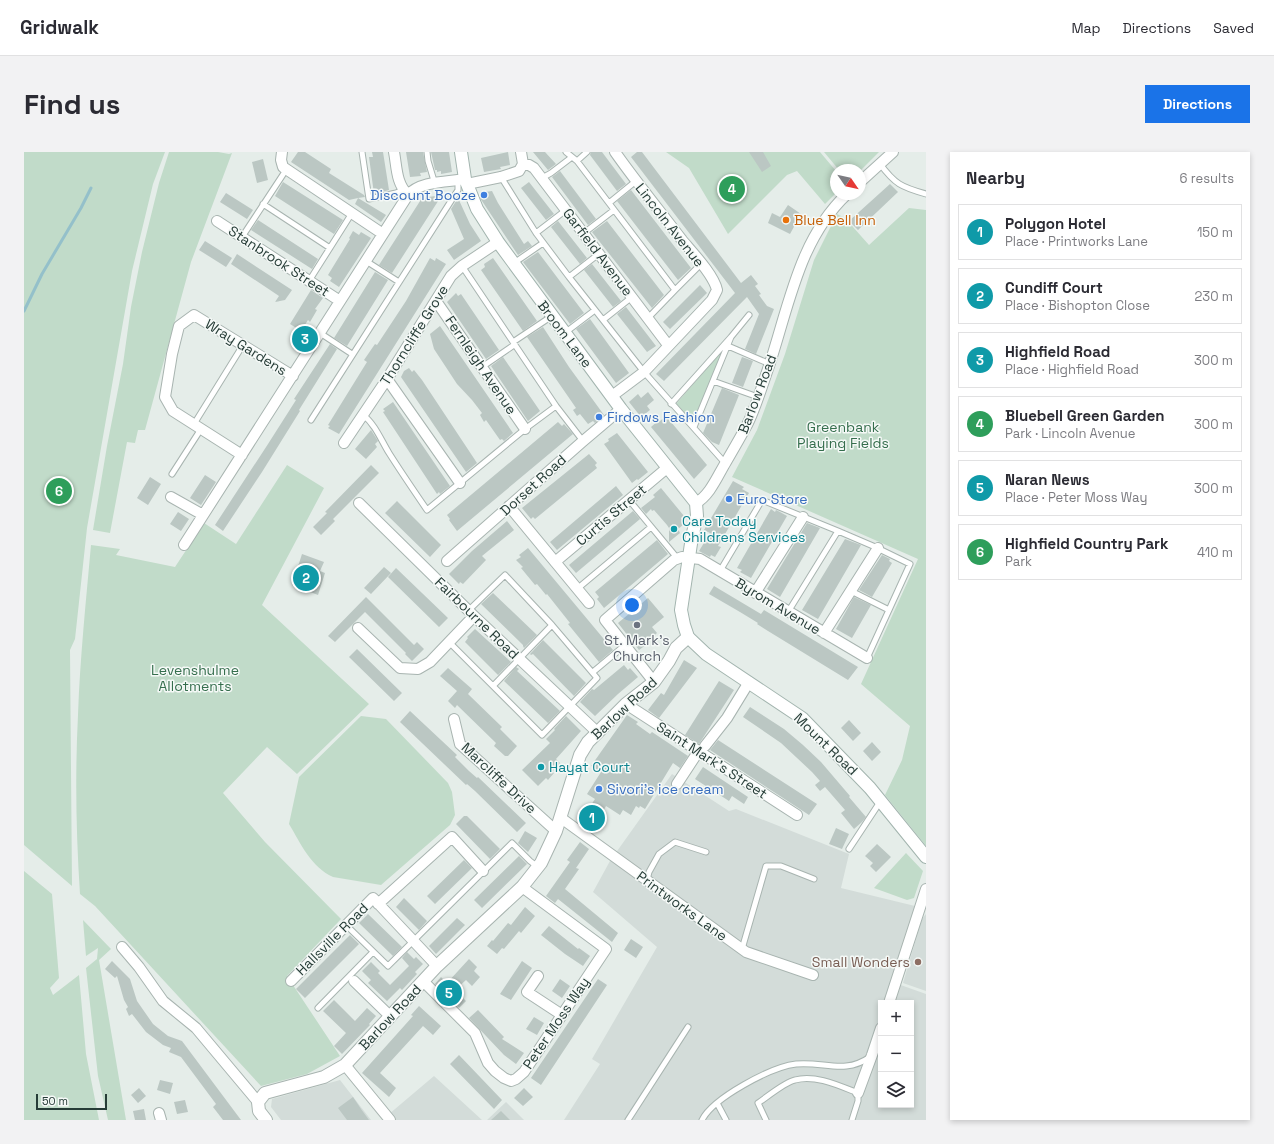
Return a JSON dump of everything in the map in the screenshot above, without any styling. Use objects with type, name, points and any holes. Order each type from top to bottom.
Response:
[{"type":"main road","name":"Broom Lane","points":[[461,152],[463,181],[477,209],[498,242],[564,334],[667,468],[696,503]]},
{"type":"main road","points":[[688,637],[684,625],[682,610],[683,558],[697,516],[696,503]]},
{"type":"main road","name":"Mount Road","points":[[688,637],[706,654],[802,718],[870,788],[926,857]]},
{"type":"main road","name":"Barlow Road","points":[[258,1102],[265,1093],[324,1077],[346,1065],[423,981],[522,887],[541,863],[556,831],[580,755],[588,742],[626,704],[654,682],[676,648],[688,637]]},
{"type":"main road","points":[[258,1102],[259,1111],[266,1120]]},
{"type":"street","points":[[282,152],[281,160],[283,167],[286,170],[383,234]]},
{"type":"street","points":[[394,152],[399,183],[405,193]]},
{"type":"street","points":[[184,545],[383,234],[405,193],[420,186],[501,177],[519,171],[523,164],[521,152]]},
{"type":"street","name":"Lincoln Avenue","points":[[615,152],[716,285],[716,290],[712,300],[668,345]]},
{"type":"street","points":[[866,177],[893,152]]},
{"type":"street","name":"Garfield Avenue","points":[[523,164],[534,168],[600,253],[668,345]]},
{"type":"street","name":"Barlow Road","points":[[696,503],[702,500],[711,488],[747,425],[770,364],[796,279],[816,233],[841,200]]},
{"type":"street","name":"Stanbrook Street","points":[[217,221],[340,301]]},
{"type":"street","name":"Thorncliffe Grove","points":[[344,443],[451,276],[462,266],[498,242]]},
{"type":"street","name":"Fernleigh Avenue","points":[[436,301],[525,429]]},
{"type":"street","name":"Wray Gardens","points":[[198,427],[173,411],[164,396],[179,326],[194,315],[292,376]]},
{"type":"street","points":[[612,396],[644,372],[668,345]]},
{"type":"street","points":[[386,379],[460,483]]},
{"type":"street","name":"Dorset Road","points":[[447,561],[582,441],[621,409]]},
{"type":"street","points":[[198,427],[242,455]]},
{"type":"street","name":"Curtis Street","points":[[555,562],[667,468]]},
{"type":"street","points":[[171,497],[203,515]]},
{"type":"street","name":"Fairbourne Road","points":[[359,503],[471,613],[597,732]]},
{"type":"street","points":[[509,506],[589,603]]},
{"type":"street","points":[[755,593],[803,517]]},
{"type":"street","points":[[824,634],[878,548]]},
{"type":"street","points":[[654,682],[604,620],[674,560],[683,558]]},
{"type":"street","name":"Byrom Avenue","points":[[683,558],[700,559],[824,634],[867,658]]},
{"type":"street","points":[[358,628],[400,668],[418,669],[424,666],[449,642],[471,613]]},
{"type":"street","points":[[677,784],[702,749],[727,718],[748,682]]},
{"type":"street","name":"Saint Mark's Street","points":[[626,704],[702,749],[797,815]]},
{"type":"street","name":"Marcliffe Drive","points":[[454,719],[460,744],[556,831]]},
{"type":"street","name":"Printworks Lane","points":[[561,818],[742,950],[813,975]]},
{"type":"street","name":"Hallsville Road","points":[[291,980],[346,925],[452,837],[483,871]]},
{"type":"street","name":"Peter Moss Way","points":[[423,981],[474,1033],[488,1063],[495,1071],[504,1078],[511,1080],[516,1079],[524,1072],[606,949],[522,887]]},
{"type":"street","points":[[890,1000],[923,905],[926,889]]},
{"type":"street","points":[[376,901],[438,966]]},
{"type":"street","points":[[122,947],[139,967],[163,1001],[196,1028],[258,1102]]},
{"type":"street","points":[[538,976],[527,992],[562,1015]]},
{"type":"street","points":[[354,981],[390,1016]]},
{"type":"street","points":[[858,1093],[878,1036]]},
{"type":"street","points":[[346,1065],[390,1120]]},
{"type":"lane","points":[[362,152],[369,199],[396,193],[405,193]]},
{"type":"lane","points":[[427,152],[428,161],[435,184]]},
{"type":"lane","points":[[566,152],[578,162],[675,290]]},
{"type":"lane","points":[[578,162],[587,152]]},
{"type":"lane","points":[[542,178],[572,157]]},
{"type":"lane","points":[[880,164],[891,178],[899,184],[910,190],[926,194]]},
{"type":"lane","points":[[242,237],[286,170]]},
{"type":"lane","points":[[501,177],[536,233],[568,277],[671,404],[694,427],[725,463]]},
{"type":"lane","points":[[310,420],[463,181]]},
{"type":"lane","points":[[609,203],[636,181]]},
{"type":"lane","points":[[263,204],[330,248]]},
{"type":"lane","points":[[536,233],[566,210]]},
{"type":"lane","points":[[584,233],[614,210]]},
{"type":"lane","points":[[309,281],[352,213]]},
{"type":"lane","points":[[513,264],[543,243]]},
{"type":"lane","points":[[568,277],[600,253]]},
{"type":"lane","points":[[366,260],[399,282]]},
{"type":"lane","points":[[648,318],[701,264]]},
{"type":"lane","points":[[462,266],[556,406],[582,441]]},
{"type":"lane","points":[[603,320],[632,297]]},
{"type":"lane","points":[[564,334],[595,310]]},
{"type":"lane","points":[[671,404],[732,338],[749,315]]},
{"type":"lane","points":[[482,367],[552,316]]},
{"type":"lane","points":[[320,333],[352,354]]},
{"type":"lane","points":[[694,427],[732,338]]},
{"type":"lane","points":[[172,474],[243,345]]},
{"type":"lane","points":[[728,346],[770,364]]},
{"type":"lane","points":[[713,380],[758,397]]},
{"type":"lane","points":[[363,415],[369,420],[427,510],[525,429],[556,406]]},
{"type":"lane","points":[[629,500],[651,527],[683,558]]},
{"type":"lane","points":[[720,571],[762,500],[878,548],[910,564],[867,658]]},
{"type":"lane","points":[[577,589],[651,527]]},
{"type":"lane","points":[[788,612],[838,531]]},
{"type":"lane","points":[[449,642],[542,735],[598,678],[505,575],[471,613]]},
{"type":"lane","points":[[851,591],[889,610]]},
{"type":"lane","points":[[493,686],[552,626]]},
{"type":"lane","points":[[593,672],[624,646]]},
{"type":"lane","points":[[850,849],[881,801]]},
{"type":"lane","points":[[346,925],[388,966],[512,842],[530,862],[538,866]]},
{"type":"lane","points":[[647,880],[649,872],[659,854],[675,842],[706,852]]},
{"type":"lane","points":[[742,950],[766,866],[781,866],[814,879]]},
{"type":"lane","points":[[318,1008],[374,952]]},
{"type":"lane","points":[[628,1120],[688,1027]]},
{"type":"lane","points":[[702,1120],[712,1107],[727,1095],[759,1077],[787,1066],[812,1064],[847,1067],[861,1063],[872,1055]]},
{"type":"lane","points":[[766,1120],[758,1103],[795,1080],[814,1079],[835,1084],[858,1093],[858,1101],[852,1120]]},
{"type":"lane","points":[[717,1103],[726,1120]]},
{"type":"shaded area","points":[[672,774],[729,811],[736,809],[849,854],[841,888],[915,906],[895,983],[926,994],[926,1120],[564,1120],[600,1064],[592,1059],[657,947],[593,892],[610,861]]},
{"type":"shaded area","name":"Small Wonders","points":[[926,914],[926,991],[903,983],[922,919]]},
{"type":"shaded area","points":[[434,1076],[482,1120],[382,1120]]},
{"type":"shaded area","points":[[340,1080],[371,1120],[281,1120],[271,1107],[272,1099]]},
{"type":"shaded area","points":[[506,1102],[524,1120],[487,1120]]},
{"type":"green space","points":[[24,152],[165,152],[153,184],[132,271],[87,528],[75,639],[70,650],[72,886],[24,845]]},
{"type":"green space","points":[[169,152],[232,153],[191,262],[145,430],[138,430],[135,443],[127,442],[110,533],[93,530],[123,364],[131,307],[142,252],[159,183]]},
{"type":"green space","points":[[666,152],[820,152],[830,164],[830,199],[825,204],[797,171],[787,175],[728,234],[689,168]]},
{"type":"green space","points":[[824,152],[879,152],[866,165],[834,164]]},
{"type":"green space","name":"Greenbank Playing Fields","points":[[909,208],[926,210],[926,846],[885,795],[902,760],[910,726],[861,684],[918,559],[732,477],[757,430],[785,354],[814,260],[837,214],[845,218],[869,245]]},
{"type":"green space","points":[[726,346],[692,423],[676,404]]},
{"type":"green space","name":"Levenshulme Allotments","points":[[287,465],[324,488],[262,605],[369,704],[297,774],[267,747],[223,793],[265,842],[341,919],[287,976],[340,1056],[307,1074],[261,1086],[95,906],[80,894],[76,804],[76,759],[82,651],[91,545],[120,549],[116,555],[175,567],[204,523],[236,544]]},
{"type":"green space","points":[[361,716],[386,719],[448,783],[452,792],[455,815],[450,825],[381,885],[333,877],[325,873],[307,854],[289,824],[299,777]]},
{"type":"green space","points":[[906,853],[923,871],[914,898],[907,900],[874,888]]},
{"type":"green space","points":[[24,871],[52,894],[59,978],[50,988],[53,995],[79,975],[86,1054],[99,1120],[24,1120]]},
{"type":"green space","points":[[83,920],[111,949],[99,960],[126,1120],[108,1120],[98,1076],[86,968],[97,959],[98,948],[86,956]]},
{"type":"building","points":[[298,152],[305,152],[331,169],[329,173],[365,197],[349,200],[291,162]]},
{"type":"building","points":[[372,152],[383,152],[389,190],[374,194],[369,157],[373,157]]},
{"type":"building","points":[[406,152],[423,152],[427,172],[420,173],[421,176],[410,177]]},
{"type":"building","points":[[431,152],[449,152],[452,172],[441,174],[441,171],[437,172],[437,170],[435,170]]},
{"type":"building","points":[[508,152],[510,165],[500,167],[501,169],[484,172],[481,158]]},
{"type":"building","points":[[533,152],[545,152],[556,164],[548,170]]},
{"type":"building","points":[[591,152],[602,152],[626,184],[617,191],[590,155]]},
{"type":"building","points":[[637,152],[642,152],[741,283],[751,275],[758,284],[755,286],[761,294],[759,295],[767,306],[774,309],[756,354],[745,349],[759,314],[747,297],[664,381],[656,374],[735,293],[631,157]]},
{"type":"building","points":[[749,152],[763,152],[771,166],[762,172]]},
{"type":"building","points":[[263,159],[268,180],[257,183],[252,162]]},
{"type":"building","points":[[560,171],[596,219],[588,225],[552,177]]},
{"type":"building","points":[[283,182],[343,220],[334,234],[275,196]]},
{"type":"building","points":[[529,182],[554,214],[546,220],[521,188]]},
{"type":"building","points":[[890,184],[898,192],[858,230],[849,221]]},
{"type":"building","points":[[631,190],[691,268],[678,280],[617,201]]},
{"type":"building","points":[[492,191],[524,244],[528,241],[532,246],[518,255],[480,198],[485,192]]},
{"type":"building","points":[[226,193],[253,210],[247,219],[220,202]]},
{"type":"building","points":[[442,195],[392,273],[379,265],[422,198]]},
{"type":"building","points":[[358,198],[386,215],[381,222],[355,204]]},
{"type":"building","points":[[458,198],[470,224],[481,241],[454,260],[447,250],[464,239],[451,209]]},
{"type":"building","points":[[788,205],[801,214],[790,234],[768,223],[772,213],[780,217]]},
{"type":"building","points":[[258,220],[318,259],[312,269],[251,230]]},
{"type":"building","points":[[558,221],[587,258],[580,264],[551,227]]},
{"type":"building","points":[[607,221],[664,295],[652,308],[592,232]]},
{"type":"building","points":[[353,231],[359,235],[361,232],[371,238],[339,287],[330,281],[332,278],[328,275],[350,239],[349,238]]},
{"type":"building","points":[[205,241],[232,258],[226,267],[199,250]]},
{"type":"building","points":[[538,252],[584,313],[570,324],[523,262]]},
{"type":"building","points":[[237,254],[292,290],[285,300],[275,302],[279,296],[231,264]]},
{"type":"building","points":[[430,258],[435,261],[436,258],[446,264],[339,434],[328,428],[330,426],[328,425],[367,362],[364,360],[375,344],[377,345],[406,301]]},
{"type":"building","points":[[493,258],[537,321],[523,331],[481,270],[485,267],[484,264]]},
{"type":"building","points":[[592,264],[621,301],[613,307],[584,270]]},
{"type":"building","points":[[375,272],[388,280],[347,346],[334,338]]},
{"type":"building","points":[[700,285],[707,293],[670,329],[663,322]]},
{"type":"building","points":[[311,290],[323,298],[315,309],[317,310],[310,322],[308,320],[301,331],[290,324]]},
{"type":"building","points":[[456,293],[458,296],[461,294],[499,350],[486,359],[447,302]]},
{"type":"building","points":[[626,307],[656,346],[647,352],[617,314]]},
{"type":"building","points":[[590,319],[629,373],[616,383],[576,329]]},
{"type":"building","points":[[440,326],[513,433],[504,441],[502,439],[500,440],[486,420],[484,422],[480,415],[482,413],[457,384],[434,349],[430,334]]},
{"type":"building","points":[[543,327],[569,367],[604,415],[595,423],[593,421],[588,424],[580,414],[577,416],[573,410],[576,408],[527,337]]},
{"type":"building","points":[[330,344],[337,349],[262,472],[223,531],[215,525],[296,400],[294,399]]},
{"type":"building","points":[[503,357],[540,411],[528,421],[491,366]]},
{"type":"building","points":[[742,357],[753,361],[743,387],[732,383]]},
{"type":"building","points":[[409,368],[412,372],[414,370],[422,380],[477,463],[466,472],[401,377],[404,371]]},
{"type":"building","points":[[722,388],[739,395],[719,445],[712,442],[703,433]]},
{"type":"building","points":[[648,392],[654,400],[647,406],[650,410],[641,417],[629,402],[638,394],[641,398]]},
{"type":"building","points":[[393,402],[450,486],[440,494],[439,492],[437,494],[383,412],[385,411],[383,409]]},
{"type":"building","points":[[666,416],[707,465],[694,479],[651,427]]},
{"type":"building","points":[[558,422],[562,426],[564,424],[573,434],[457,531],[447,515]]},
{"type":"building","points":[[371,430],[378,441],[375,444],[377,447],[366,459],[355,449]]},
{"type":"building","points":[[617,433],[648,472],[632,483],[604,444],[609,441],[608,439]]},
{"type":"building","points":[[589,454],[597,463],[595,465],[597,468],[535,519],[533,517],[531,519],[522,508]]},
{"type":"building","points":[[371,465],[379,473],[333,519],[335,521],[321,535],[313,527],[327,513],[325,512]]},
{"type":"building","points":[[205,475],[216,482],[201,505],[190,498]]},
{"type":"building","points":[[150,477],[161,484],[148,505],[137,498]]},
{"type":"building","points":[[733,481],[744,487],[742,489],[749,493],[718,546],[721,547],[715,557],[711,555],[710,557],[699,551],[710,533],[704,530]]},
{"type":"building","points":[[616,486],[623,495],[557,550],[550,542]]},
{"type":"building","points":[[661,488],[684,516],[681,518],[683,525],[678,529],[680,533],[669,542],[669,528],[667,525],[654,510],[652,511],[651,509],[646,514],[641,508],[655,497],[653,495]]},
{"type":"building","points":[[397,501],[441,545],[430,557],[385,513]]},
{"type":"building","points":[[771,509],[787,516],[751,578],[740,572],[742,570],[737,568]]},
{"type":"building","points":[[633,511],[640,519],[576,573],[569,565]]},
{"type":"building","points":[[178,512],[189,519],[181,531],[170,524]]},
{"type":"building","points":[[507,521],[514,530],[482,556],[486,560],[463,584],[460,582],[459,584],[449,574],[472,551]]},
{"type":"building","points":[[807,523],[820,528],[780,597],[767,589]]},
{"type":"building","points":[[845,539],[861,545],[818,619],[802,610]]},
{"type":"building","points":[[657,540],[668,554],[604,608],[597,599],[599,597],[595,592]]},
{"type":"building","points":[[528,548],[613,650],[599,662],[568,624],[570,623],[547,594],[546,595],[537,584],[535,585],[521,568],[523,567],[516,560],[521,557],[519,555]]},
{"type":"building","points":[[302,554],[324,562],[320,571],[325,573],[318,595],[292,585]]},
{"type":"building","points":[[882,555],[890,559],[889,561],[892,563],[872,597],[859,590]]},
{"type":"building","points":[[384,567],[391,573],[371,594],[364,588]]},
{"type":"building","points":[[396,568],[448,618],[439,627],[388,577]]},
{"type":"building","points":[[714,586],[761,614],[764,610],[858,667],[848,680],[709,594]]},
{"type":"building","points":[[493,593],[537,635],[524,648],[523,645],[481,604]]},
{"type":"building","points":[[366,597],[414,645],[417,642],[424,649],[412,661],[405,654],[406,653],[365,612],[335,642],[328,636]]},
{"type":"building","points":[[854,597],[871,605],[852,638],[836,629]]},
{"type":"building","name":"St. Mark's Church","points":[[648,598],[664,617],[652,627],[657,633],[649,640],[650,642],[639,650],[618,623]]},
{"type":"building","points":[[475,629],[511,662],[498,675],[465,642],[468,638],[467,637]]},
{"type":"building","points":[[543,640],[586,683],[574,696],[533,654],[530,654]]},
{"type":"building","points":[[357,649],[402,693],[394,701],[349,657]]},
{"type":"building","points":[[684,660],[697,668],[659,718],[648,710],[661,693],[664,695]]},
{"type":"building","points":[[624,665],[628,670],[630,668],[638,677],[595,716],[580,702],[592,689],[594,690]]},
{"type":"building","points":[[516,667],[519,669],[517,671],[560,711],[548,723],[504,681]]},
{"type":"building","points":[[448,668],[472,689],[468,694],[502,727],[500,729],[517,746],[508,756],[505,756],[494,746],[496,743],[457,705],[455,708],[448,701],[457,691],[440,676]]},
{"type":"building","points":[[719,681],[734,690],[699,744],[685,735]]},
{"type":"building","points":[[750,707],[784,729],[821,762],[866,817],[862,822],[854,829],[841,813],[845,810],[825,787],[820,791],[815,785],[820,781],[812,772],[781,743],[743,717]]},
{"type":"building","points":[[410,711],[457,755],[455,757],[469,771],[477,778],[478,777],[526,823],[517,832],[400,722]]},
{"type":"building","points":[[627,715],[638,722],[636,724],[650,734],[652,732],[688,756],[680,768],[673,763],[645,809],[640,806],[639,808],[636,806],[631,815],[623,810],[620,815],[606,806],[600,817],[606,824],[596,822],[593,828],[581,820],[595,799],[587,794],[601,772],[591,766]]},
{"type":"building","points":[[566,716],[581,731],[556,759],[560,763],[552,772],[554,773],[548,780],[546,778],[538,786],[522,770],[550,743],[546,739]]},
{"type":"building","points":[[849,720],[861,733],[853,741],[841,728]]},
{"type":"building","points":[[718,740],[817,804],[809,815],[710,750]]},
{"type":"building","points":[[872,742],[881,752],[872,761],[863,751]]},
{"type":"building","points":[[703,767],[748,797],[744,804],[732,796],[729,801],[695,779]]},
{"type":"building","points":[[464,816],[467,816],[500,849],[490,859],[456,824]]},
{"type":"building","points":[[836,828],[849,834],[842,849],[829,844]]},
{"type":"building","points":[[525,831],[537,838],[528,852],[518,843]]},
{"type":"building","points":[[580,842],[589,849],[576,868],[579,869],[565,889],[618,933],[612,942],[558,899],[555,903],[546,896],[570,862],[567,860]]},
{"type":"building","points":[[877,844],[891,857],[876,872],[870,866],[873,863],[865,856]]},
{"type":"building","points":[[519,856],[527,864],[482,908],[474,900]]},
{"type":"building","points":[[464,860],[472,868],[435,904],[427,896]]},
{"type":"building","points":[[404,898],[427,921],[419,930],[396,907]]},
{"type":"building","points":[[525,907],[535,916],[521,933],[519,931],[504,949],[502,948],[497,954],[487,946],[508,923],[511,925]]},
{"type":"building","points":[[368,914],[402,947],[393,956],[359,923]]},
{"type":"building","points":[[457,918],[465,925],[436,954],[429,946]]},
{"type":"building","points":[[549,926],[578,949],[579,948],[590,956],[583,966],[541,935]]},
{"type":"building","points":[[350,935],[359,944],[305,998],[296,989]]},
{"type":"building","points":[[631,939],[643,947],[636,958],[624,950]]},
{"type":"building","points":[[407,952],[414,959],[416,957],[423,964],[415,972],[417,974],[402,990],[400,988],[387,1001],[368,983],[371,980],[362,971],[371,962],[380,971],[378,973],[390,985],[409,966],[402,958]]},
{"type":"building","points":[[469,959],[477,967],[474,971],[480,977],[472,986],[466,980],[455,990],[466,1001],[459,1008],[435,984],[441,977],[447,983]]},
{"type":"building","points":[[112,961],[130,979],[137,1001],[153,1024],[168,1036],[182,1041],[241,1120],[223,1120],[213,1107],[216,1104],[181,1057],[169,1052],[171,1048],[163,1045],[146,1032],[132,1014],[129,1016],[126,1009],[128,1007],[124,1000],[117,976],[115,978],[105,969]]},
{"type":"building","points":[[522,961],[532,968],[511,1000],[500,994]]},
{"type":"building","points":[[560,979],[570,986],[562,998],[552,991]]},
{"type":"building","points":[[598,979],[607,985],[541,1085],[531,1078]]},
{"type":"building","points":[[334,1000],[355,1021],[367,1008],[376,1016],[369,1024],[370,1025],[342,1054],[334,1046],[346,1033],[323,1011]]},
{"type":"building","points":[[419,1006],[441,1026],[433,1035],[423,1026],[380,1073],[396,1088],[389,1097],[362,1073],[413,1016],[411,1015]]},
{"type":"building","points":[[478,1010],[504,1037],[502,1039],[524,1053],[516,1064],[504,1055],[469,1018]]},
{"type":"building","points":[[534,1017],[544,1023],[537,1035],[526,1029]]},
{"type":"building","points":[[459,1055],[502,1100],[494,1109],[450,1064]]},
{"type":"building","points":[[160,1080],[173,1083],[170,1094],[157,1090]]},
{"type":"building","points":[[139,1088],[146,1096],[138,1103],[131,1095]]},
{"type":"building","points":[[524,1088],[533,1097],[523,1106],[514,1098]]},
{"type":"building","points":[[353,1097],[369,1120],[347,1120],[338,1108]]},
{"type":"building","points":[[185,1100],[188,1112],[177,1114],[174,1102]]},
{"type":"building","points":[[144,1109],[146,1120],[135,1120],[133,1111]]},
{"type":"building","points":[[501,1111],[510,1120],[491,1120]]},
{"type":"waterway","points":[[24,311],[42,274],[81,208],[91,188]]},
{"type":"place","name":"Bluebell Green Garden","points":[[732,189]]},
{"type":"place","name":"Discount Booze","points":[[484,195]]},
{"type":"place","name":"Blue Bell Inn","points":[[786,220]]},
{"type":"place","name":"Highfield Road","points":[[305,339]]},
{"type":"place","name":"Firdows Fashion","points":[[599,417]]},
{"type":"place","name":"Highfield Country Park","points":[[59,491]]},
{"type":"place","name":"Euro Store","points":[[729,499]]},
{"type":"place","name":"Care Today Childrens Services","points":[[674,529]]},
{"type":"place","name":"Cundiff Court","points":[[306,578]]},
{"type":"place","name":"St. Mark's Church","points":[[637,625]]},
{"type":"place","name":"Hayat Court","points":[[541,767]]},
{"type":"place","name":"Sivori's ice cream","points":[[599,789]]},
{"type":"place","name":"Polygon Hotel","points":[[592,818]]},
{"type":"place","name":"Small Wonders","points":[[918,962]]},
{"type":"place","name":"Naran News","points":[[449,993]]}]
